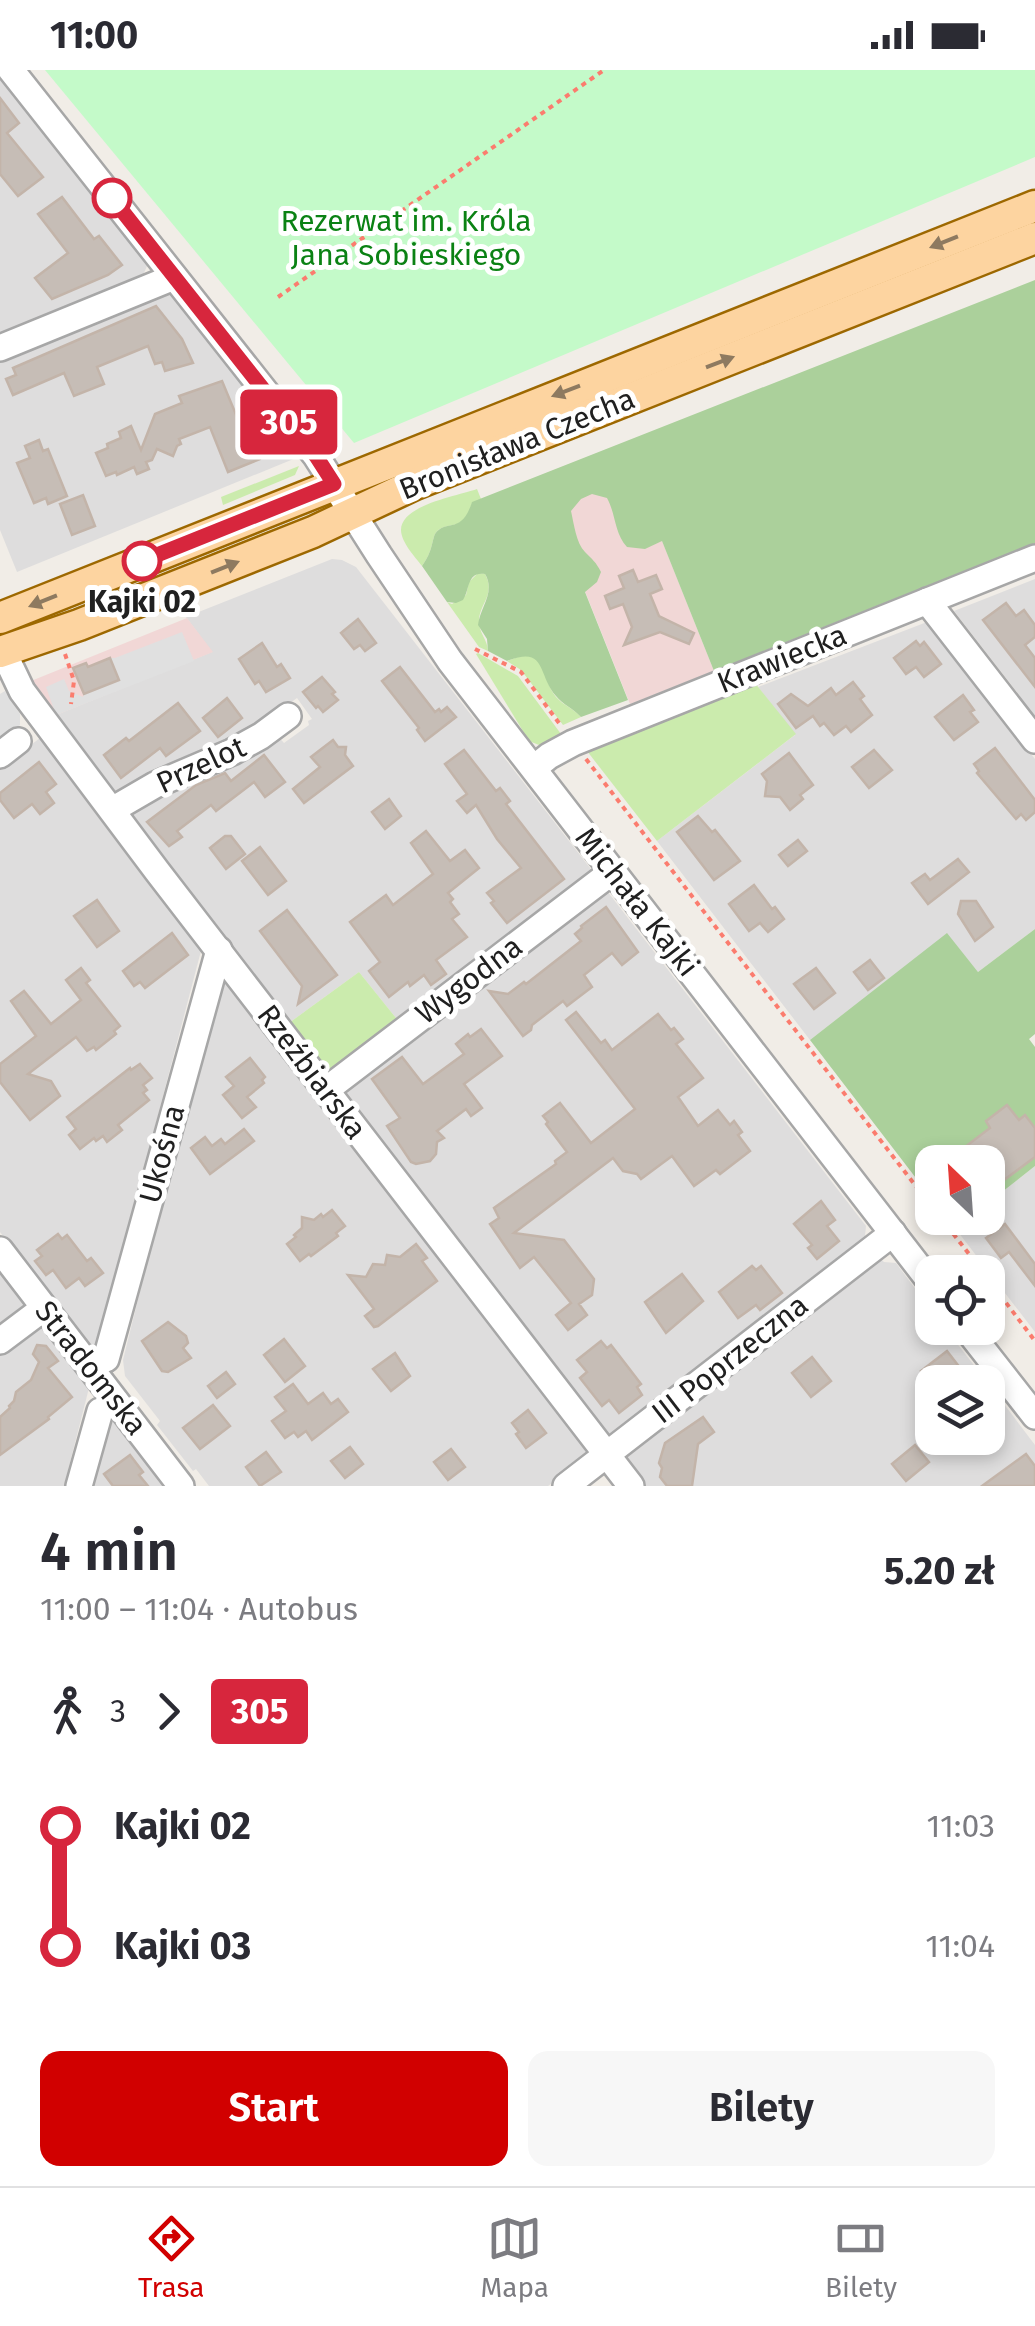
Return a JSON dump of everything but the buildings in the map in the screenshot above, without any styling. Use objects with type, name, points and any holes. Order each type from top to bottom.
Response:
[{"type":"main road","name":"Bronisława Czecha","points":[[0,618],[1035,206]]},
{"type":"main road","name":"Bronisława Czecha","points":[[1,652],[313,532],[414,484],[1035,238]]},
{"type":"street","name":"Michała Kajki","points":[[11,70],[316,456],[450,661],[915,1262]]},
{"type":"street","points":[[0,348],[174,277]]},
{"type":"street","name":"Krawiecka","points":[[534,768],[574,742],[1035,558]]},
{"type":"street","points":[[927,600],[1035,740]]},
{"type":"street","name":"Rzeźbiarska","points":[[1,652],[22,692],[631,1486]]},
{"type":"street","name":"Przelot","points":[[112,810],[155,785],[247,744],[288,716]]},
{"type":"street","name":"Wygodna","points":[[326,1090],[614,870]]},
{"type":"street","name":"Ukośna","points":[[105,1372],[218,950]]},
{"type":"street","name":"III Poprzeczna","points":[[566,1486],[893,1233]]},
{"type":"street","name":"Stradomska","points":[[0,1250],[44,1308],[105,1372],[182,1486]]},
{"type":"street","points":[[0,1341],[44,1308]]},
{"type":"street","points":[[979,1345],[1035,1416]]},
{"type":"street","points":[[78,1486],[100,1411]]},
{"type":"path","points":[[278,297],[604,70]]},
{"type":"path","points":[[475,649],[521,672],[915,1184]]},
{"type":"path","points":[[65,654],[74,680],[71,704]]},
{"type":"path","points":[[954,1235],[970,1255]]},
{"type":"path","points":[[1005,1301],[1035,1341]]},
{"type":"shaded area","points":[[0,76],[148,264],[143,275],[110,291],[0,335]]},
{"type":"shaded area","points":[[167,290],[291,446],[296,458],[17,572],[0,530],[0,359]]},
{"type":"shaded area","points":[[623,443],[714,671],[630,704],[539,476]]},
{"type":"shaded area","points":[[332,559],[356,567],[594,873],[400,1023],[359,972],[289,1023],[127,813],[276,734],[284,743],[312,719],[297,698],[265,721],[120,798],[56,715],[212,652],[186,617]]},
{"type":"shaded area","points":[[1035,579],[1035,723],[1017,700],[1020,696],[954,611]]},
{"type":"shaded area","points":[[187,618],[213,652],[56,715],[31,681]]},
{"type":"shaded area","points":[[927,622],[1035,759],[1035,929],[978,972],[947,934],[810,1040],[657,841],[795,735],[758,687]]},
{"type":"shaded area","points":[[182,632],[194,661],[56,715],[46,687],[64,679],[69,691],[83,697],[119,680],[110,658]]},
{"type":"shaded area","points":[[5,691],[20,714],[20,725],[0,740],[0,694]]},
{"type":"shaded area","points":[[40,738],[202,947],[95,1356],[0,1232],[0,769]]},
{"type":"shaded area","points":[[604,887],[866,1226],[864,1245],[614,1436],[608,1436],[343,1096],[345,1087]]},
{"type":"shaded area","points":[[220,968],[590,1451],[548,1486],[209,1486],[157,1425],[160,1421],[125,1376],[123,1360]]},
{"type":"shaded area","points":[[1035,1166],[1035,1332],[1005,1293],[1005,1255],[976,1255],[960,1235],[1005,1235],[1005,1190]]},
{"type":"shaded area","points":[[876,1255],[884,1262],[896,1263],[915,1288],[915,1345],[958,1345],[974,1365],[915,1365],[915,1455],[1005,1455],[1005,1405],[1035,1445],[1035,1486],[646,1486],[621,1453]]},
{"type":"shaded area","points":[[0,1268],[28,1304],[0,1326]]},
{"type":"shaded area","points":[[41,1322],[90,1384],[64,1486],[0,1486],[0,1353]]},
{"type":"shaded area","points":[[111,1411],[169,1486],[86,1486]]},
{"type":"green space","name":"Rezerwat im. Króla Jana Sobieskiego","points":[[45,70],[1035,70],[1035,157],[354,443]]},
{"type":"green space","points":[[1035,280],[1035,543],[714,671],[662,541],[645,549],[627,547],[607,498],[592,494],[581,499],[571,511],[579,544],[601,572],[597,582],[585,592],[628,700],[581,717],[556,696],[535,659],[520,657],[507,661],[488,651],[487,639],[478,625],[489,587],[485,574],[472,578],[463,600],[447,602],[422,566],[435,534],[463,519],[472,502]]},
{"type":"green space","points":[[299,466],[295,475],[223,505],[221,497]]},
{"type":"green space","points":[[477,489],[481,499],[472,503],[464,520],[439,529],[422,566],[403,539],[403,521],[420,508]]},
{"type":"green space","points":[[478,573],[485,574],[489,587],[479,620],[488,651],[479,647],[447,602],[452,604],[466,595],[469,582]]},
{"type":"green space","points":[[478,653],[518,676],[564,738],[544,747],[529,741]]},
{"type":"green space","points":[[523,655],[538,661],[556,697],[581,717],[563,725],[521,670],[507,661]]},
{"type":"green space","points":[[755,683],[796,734],[657,841],[587,751]]},
{"type":"green space","points":[[1035,929],[1035,1034],[1029,1039],[1035,1047],[1035,1166],[1005,1190],[1005,1145],[915,1145],[915,1177],[810,1040],[947,933],[978,972]]},
{"type":"green space","points":[[359,972],[400,1023],[336,1072],[328,1072],[289,1023]]},
{"type":"bus line","name":"305","points":[[112,198],[334,484],[142,561]]},
{"type":"place","name":"Kajki 02","points":[[142,561]]}]
